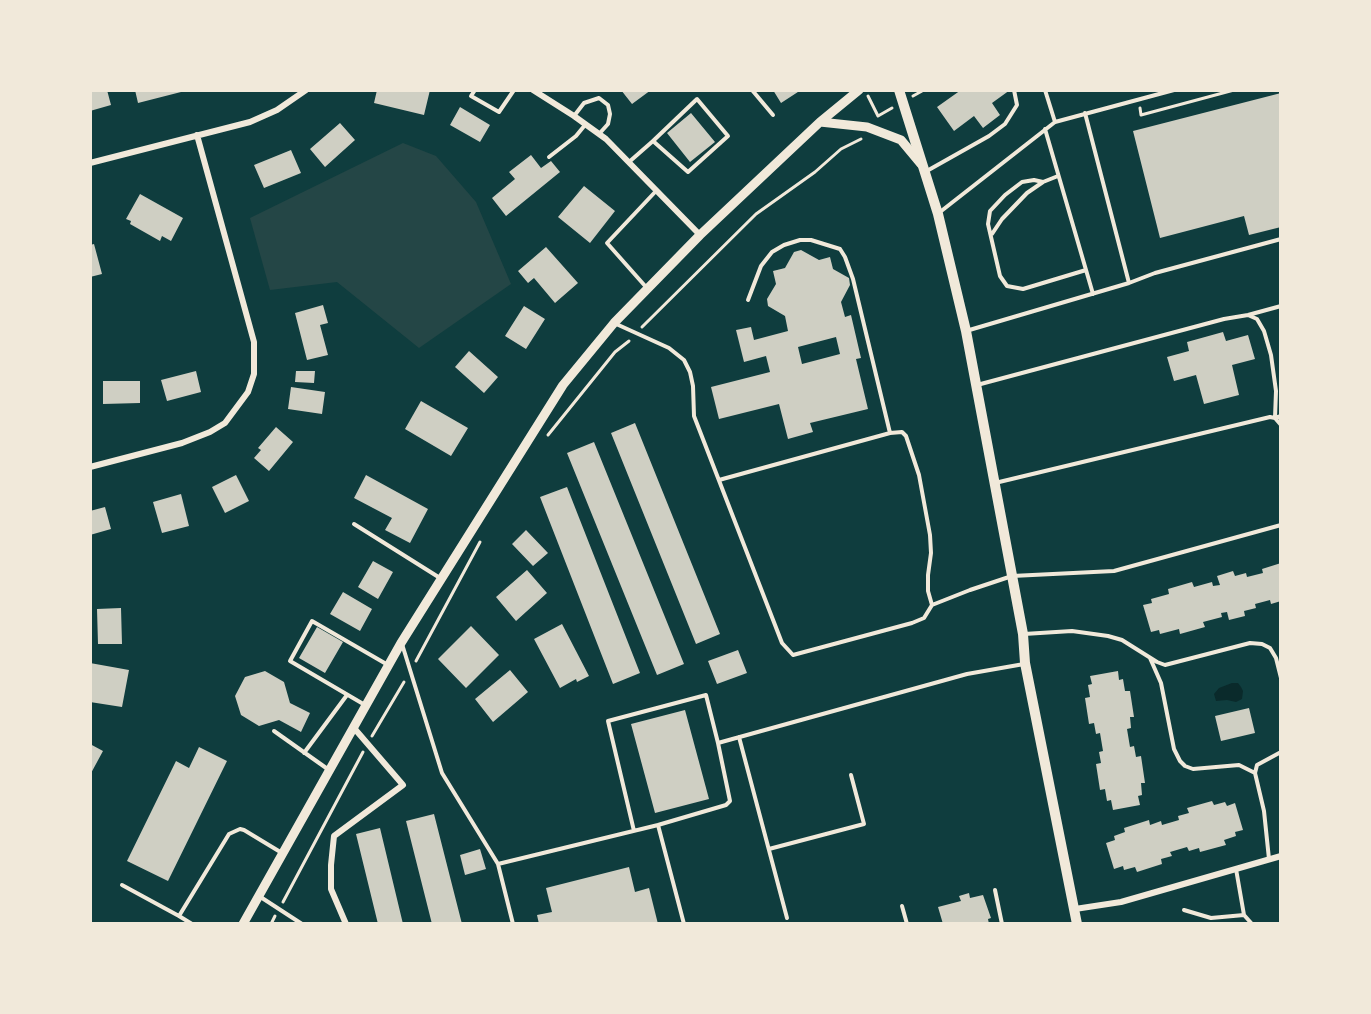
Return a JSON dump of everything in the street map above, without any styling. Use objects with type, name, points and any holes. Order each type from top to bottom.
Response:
[{"type":"main road","points":[[899,90],[938,214],[966,332],[1023,634],[1025,663],[1077,924]]},
{"type":"street","points":[[90,163],[250,122],[278,110],[306,90]]},
{"type":"street","points":[[533,90],[599,134],[700,235]]},
{"type":"street","points":[[243,924],[401,643],[562,385],[614,323],[700,235],[820,122],[859,90]]},
{"type":"street","points":[[820,122],[867,127],[900,140],[924,169]]},
{"type":"street","points":[[90,467],[182,443],[210,432],[225,423],[248,392],[254,374],[254,342],[197,135]]},
{"type":"street","points":[[346,924],[331,889],[334,836],[403,785],[354,728]]},
{"type":"street","points":[[1075,909],[1121,902],[1281,856]]},
{"type":"lane","points":[[475,90],[471,96],[499,112],[514,90]]},
{"type":"lane","points":[[752,90],[773,115]]},
{"type":"lane","points":[[924,169],[989,136],[1005,124],[1017,105],[1014,90]]},
{"type":"lane","points":[[1045,90],[1054,122]]},
{"type":"lane","points":[[938,214],[1054,122],[1174,90]]},
{"type":"lane","points":[[574,116],[584,103],[599,98],[609,105],[608,124],[599,134]]},
{"type":"lane","points":[[629,163],[697,99],[728,136],[688,172],[654,141]]},
{"type":"lane","points":[[1085,113],[1129,283]]},
{"type":"lane","points":[[549,157],[576,136],[585,124]]},
{"type":"lane","points":[[1045,129],[1093,294]]},
{"type":"lane","points":[[991,235],[1002,219],[1027,193],[1043,182],[1058,176]]},
{"type":"lane","points":[[1043,182],[1034,180],[1022,182],[990,211],[988,224],[1000,276],[1006,286],[1023,289],[1086,270]]},
{"type":"lane","points":[[647,289],[607,243],[656,190]]},
{"type":"lane","points":[[966,332],[1155,273],[1281,239]]},
{"type":"lane","points":[[748,300],[761,266],[772,252],[784,245],[800,240],[811,240],[840,249],[853,279],[890,433]]},
{"type":"lane","points":[[976,386],[1224,319],[1281,306]]},
{"type":"lane","points":[[1248,315],[1257,319],[1264,331],[1271,355],[1276,391],[1275,418],[1281,425]]},
{"type":"lane","points":[[614,323],[669,348],[684,360],[693,386],[694,416],[782,644],[793,655],[912,623],[924,618],[932,605],[1012,576],[1114,571],[1281,525]]},
{"type":"lane","points":[[994,483],[1281,416]]},
{"type":"lane","points":[[719,480],[890,433],[902,432],[906,436],[919,475],[930,535],[928,591],[932,605]]},
{"type":"lane","points":[[354,524],[441,579]]},
{"type":"lane","points":[[366,706],[290,661],[312,621],[389,665]]},
{"type":"lane","points":[[1023,634],[1072,631],[1095,633],[1122,640],[1165,665],[1250,643],[1262,644],[1270,648],[1276,658],[1281,678]]},
{"type":"lane","points":[[401,643],[442,773],[498,864],[513,924]]},
{"type":"lane","points":[[1149,657],[1161,683],[1174,749],[1180,761],[1193,769],[1239,765],[1255,773]]},
{"type":"lane","points":[[718,743],[967,674],[1025,663]]},
{"type":"lane","points":[[304,753],[348,695]]},
{"type":"lane","points":[[498,864],[634,831],[658,825],[726,805],[730,801],[706,695],[608,721],[634,831]]},
{"type":"lane","points":[[274,731],[329,771]]},
{"type":"lane","points":[[738,737],[786,918]]},
{"type":"lane","points":[[1269,859],[1264,811],[1255,773],[1257,765],[1281,752]]},
{"type":"lane","points":[[769,849],[864,824],[851,775]]},
{"type":"lane","points":[[658,825],[684,924]]},
{"type":"lane","points":[[179,916],[229,834],[240,829],[244,830],[283,853]]},
{"type":"lane","points":[[1236,869],[1244,915],[1252,924]]},
{"type":"lane","points":[[122,885],[192,924]]},
{"type":"lane","points":[[995,890],[1002,924]]},
{"type":"lane","points":[[259,896],[302,924]]},
{"type":"lane","points":[[902,906],[907,924]]},
{"type":"lane","points":[[1184,910],[1211,918],[1244,915]]},
{"type":"path","points":[[1138,99],[1141,115],[1234,90]]},
{"type":"path","points":[[547,436],[615,352],[625,346],[756,213],[815,172],[841,149],[862,138],[867,127],[878,116]]},
{"type":"path","points":[[271,924],[368,744],[411,672],[482,538]]},
{"type":"shaded area","points":[[403,143],[436,156],[476,202],[511,284],[419,348],[337,282],[270,290],[250,218]]},
{"type":"shaded area","points":[[1238,683],[1241,687],[1242,699],[1236,702],[1216,701],[1214,694],[1219,688]]},
{"type":"building","points":[[90,90],[107,90],[111,105],[90,111]]},
{"type":"building","points":[[135,90],[181,90],[181,92],[138,103]]},
{"type":"building","points":[[377,90],[430,90],[424,115],[374,103]]},
{"type":"building","points":[[621,90],[651,90],[632,104]]},
{"type":"building","points":[[773,90],[801,90],[781,103]]},
{"type":"building","points":[[961,90],[1010,90],[992,103],[1000,115],[983,128],[974,116],[954,131],[937,107]]},
{"type":"building","points":[[1281,93],[1281,227],[1249,235],[1244,216],[1160,238],[1133,131]]},
{"type":"building","points":[[460,107],[490,125],[480,142],[450,125]]},
{"type":"building","points":[[691,113],[715,142],[690,162],[667,133]]},
{"type":"building","points":[[340,123],[355,140],[325,167],[310,149]]},
{"type":"building","points":[[291,150],[301,173],[264,188],[254,165]]},
{"type":"building","points":[[531,155],[541,168],[551,161],[560,172],[506,216],[492,198],[515,179],[509,172]]},
{"type":"building","points":[[584,186],[615,211],[590,243],[558,217]]},
{"type":"building","points":[[140,194],[183,218],[171,241],[162,236],[160,241],[130,224],[131,221],[126,219]]},
{"type":"building","points":[[94,244],[102,274],[90,277],[90,245]]},
{"type":"building","points":[[546,247],[578,283],[555,303],[534,278],[528,283],[518,271]]},
{"type":"building","points":[[801,250],[819,260],[830,257],[833,269],[849,278],[850,285],[841,302],[845,317],[851,315],[861,358],[856,359],[868,409],[810,423],[813,432],[788,439],[779,404],[719,419],[711,387],[770,372],[766,356],[744,362],[736,330],[751,327],[754,340],[788,331],[785,316],[768,306],[767,299],[776,284],[773,271],[785,268],[794,252]],"holes":[[[836,337],[840,354],[802,364],[798,347]]]},
{"type":"building","points":[[323,305],[328,323],[320,325],[328,355],[307,360],[295,313]]},
{"type":"building","points":[[524,306],[545,319],[526,349],[505,336]]},
{"type":"building","points":[[1223,332],[1226,341],[1248,335],[1255,359],[1232,365],[1239,395],[1204,404],[1196,375],[1174,381],[1167,357],[1189,351],[1187,342]]},
{"type":"building","points":[[469,351],[498,377],[484,393],[455,367]]},
{"type":"building","points":[[196,371],[201,392],[167,401],[161,380]]},
{"type":"building","points":[[296,371],[315,371],[314,383],[295,382]]},
{"type":"building","points":[[103,381],[140,381],[140,403],[103,404]]},
{"type":"building","points":[[291,387],[325,392],[322,414],[288,409]]},
{"type":"building","points":[[421,401],[468,428],[451,456],[405,429]]},
{"type":"building","points":[[635,423],[720,634],[696,644],[611,433]]},
{"type":"building","points":[[276,427],[293,442],[269,471],[254,458],[261,450],[258,448]]},
{"type":"building","points":[[594,442],[684,664],[657,675],[567,453]]},
{"type":"building","points":[[236,475],[249,501],[225,513],[212,487]]},
{"type":"building","points":[[366,475],[428,509],[410,543],[385,530],[392,518],[354,498]]},
{"type":"building","points":[[567,487],[640,673],[613,684],[540,497]]},
{"type":"building","points":[[181,494],[189,526],[162,533],[153,502]]},
{"type":"building","points":[[105,507],[111,529],[90,535],[90,511]]},
{"type":"building","points":[[526,530],[548,553],[533,566],[512,544]]},
{"type":"building","points":[[373,561],[393,572],[378,599],[358,587]]},
{"type":"building","points":[[1281,563],[1281,601],[1271,604],[1270,600],[1255,604],[1256,608],[1244,611],[1245,616],[1229,620],[1227,612],[1221,613],[1222,617],[1203,622],[1205,627],[1180,634],[1179,629],[1160,634],[1159,630],[1151,632],[1143,605],[1152,603],[1151,599],[1169,594],[1168,589],[1192,582],[1194,587],[1212,582],[1213,586],[1220,585],[1217,576],[1233,571],[1235,576],[1246,573],[1247,577],[1263,573],[1262,569]]},
{"type":"building","points":[[527,570],[547,593],[516,621],[496,597]]},
{"type":"building","points":[[343,592],[372,609],[360,631],[330,614]]},
{"type":"building","points":[[121,608],[122,644],[98,644],[97,609]]},
{"type":"building","points":[[562,624],[589,676],[577,682],[576,679],[560,688],[534,639]]},
{"type":"building","points":[[471,626],[499,655],[466,688],[438,659]]},
{"type":"building","points":[[317,627],[343,642],[325,673],[299,658]]},
{"type":"building","points":[[738,650],[747,673],[717,684],[708,661]]},
{"type":"building","points":[[90,663],[129,670],[122,707],[90,702]]},
{"type":"building","points":[[510,670],[528,692],[493,722],[475,699]]},
{"type":"building","points":[[265,671],[284,682],[290,703],[310,713],[301,732],[279,720],[259,726],[241,715],[235,696],[245,677]]},
{"type":"building","points":[[1118,671],[1119,680],[1123,679],[1125,691],[1130,691],[1134,717],[1130,717],[1131,728],[1127,729],[1130,747],[1134,746],[1136,757],[1141,756],[1145,783],[1141,783],[1142,795],[1138,796],[1140,805],[1113,810],[1111,800],[1107,801],[1105,789],[1100,790],[1096,764],[1101,763],[1099,752],[1103,751],[1100,733],[1096,734],[1094,723],[1089,724],[1085,698],[1090,697],[1088,685],[1092,684],[1090,676]]},
{"type":"building","points":[[1249,708],[1255,733],[1221,741],[1215,716]]},
{"type":"building","points":[[685,710],[709,799],[655,813],[631,724]]},
{"type":"building","points":[[90,744],[103,751],[90,775]]},
{"type":"building","points":[[199,747],[227,761],[168,881],[127,861],[176,761],[189,768]]},
{"type":"building","points":[[1212,801],[1214,805],[1225,802],[1227,806],[1235,803],[1243,830],[1235,832],[1236,836],[1224,840],[1226,845],[1200,852],[1199,848],[1189,851],[1187,847],[1170,852],[1172,856],[1161,859],[1162,864],[1137,872],[1135,867],[1124,870],[1123,866],[1114,869],[1106,843],[1115,840],[1114,836],[1125,832],[1124,828],[1149,820],[1150,825],[1161,821],[1162,825],[1179,820],[1178,816],[1189,813],[1187,808]]},
{"type":"building","points":[[434,814],[462,924],[432,924],[406,821]]},
{"type":"building","points":[[380,828],[403,924],[378,924],[356,834]]},
{"type":"building","points":[[480,849],[486,869],[465,875],[460,855]]},
{"type":"building","points":[[629,867],[635,892],[649,888],[658,924],[539,924],[537,915],[552,912],[546,888]]},
{"type":"building","points":[[969,893],[970,898],[983,895],[991,918],[988,919],[989,924],[943,924],[938,907],[961,901],[959,896]]}]
